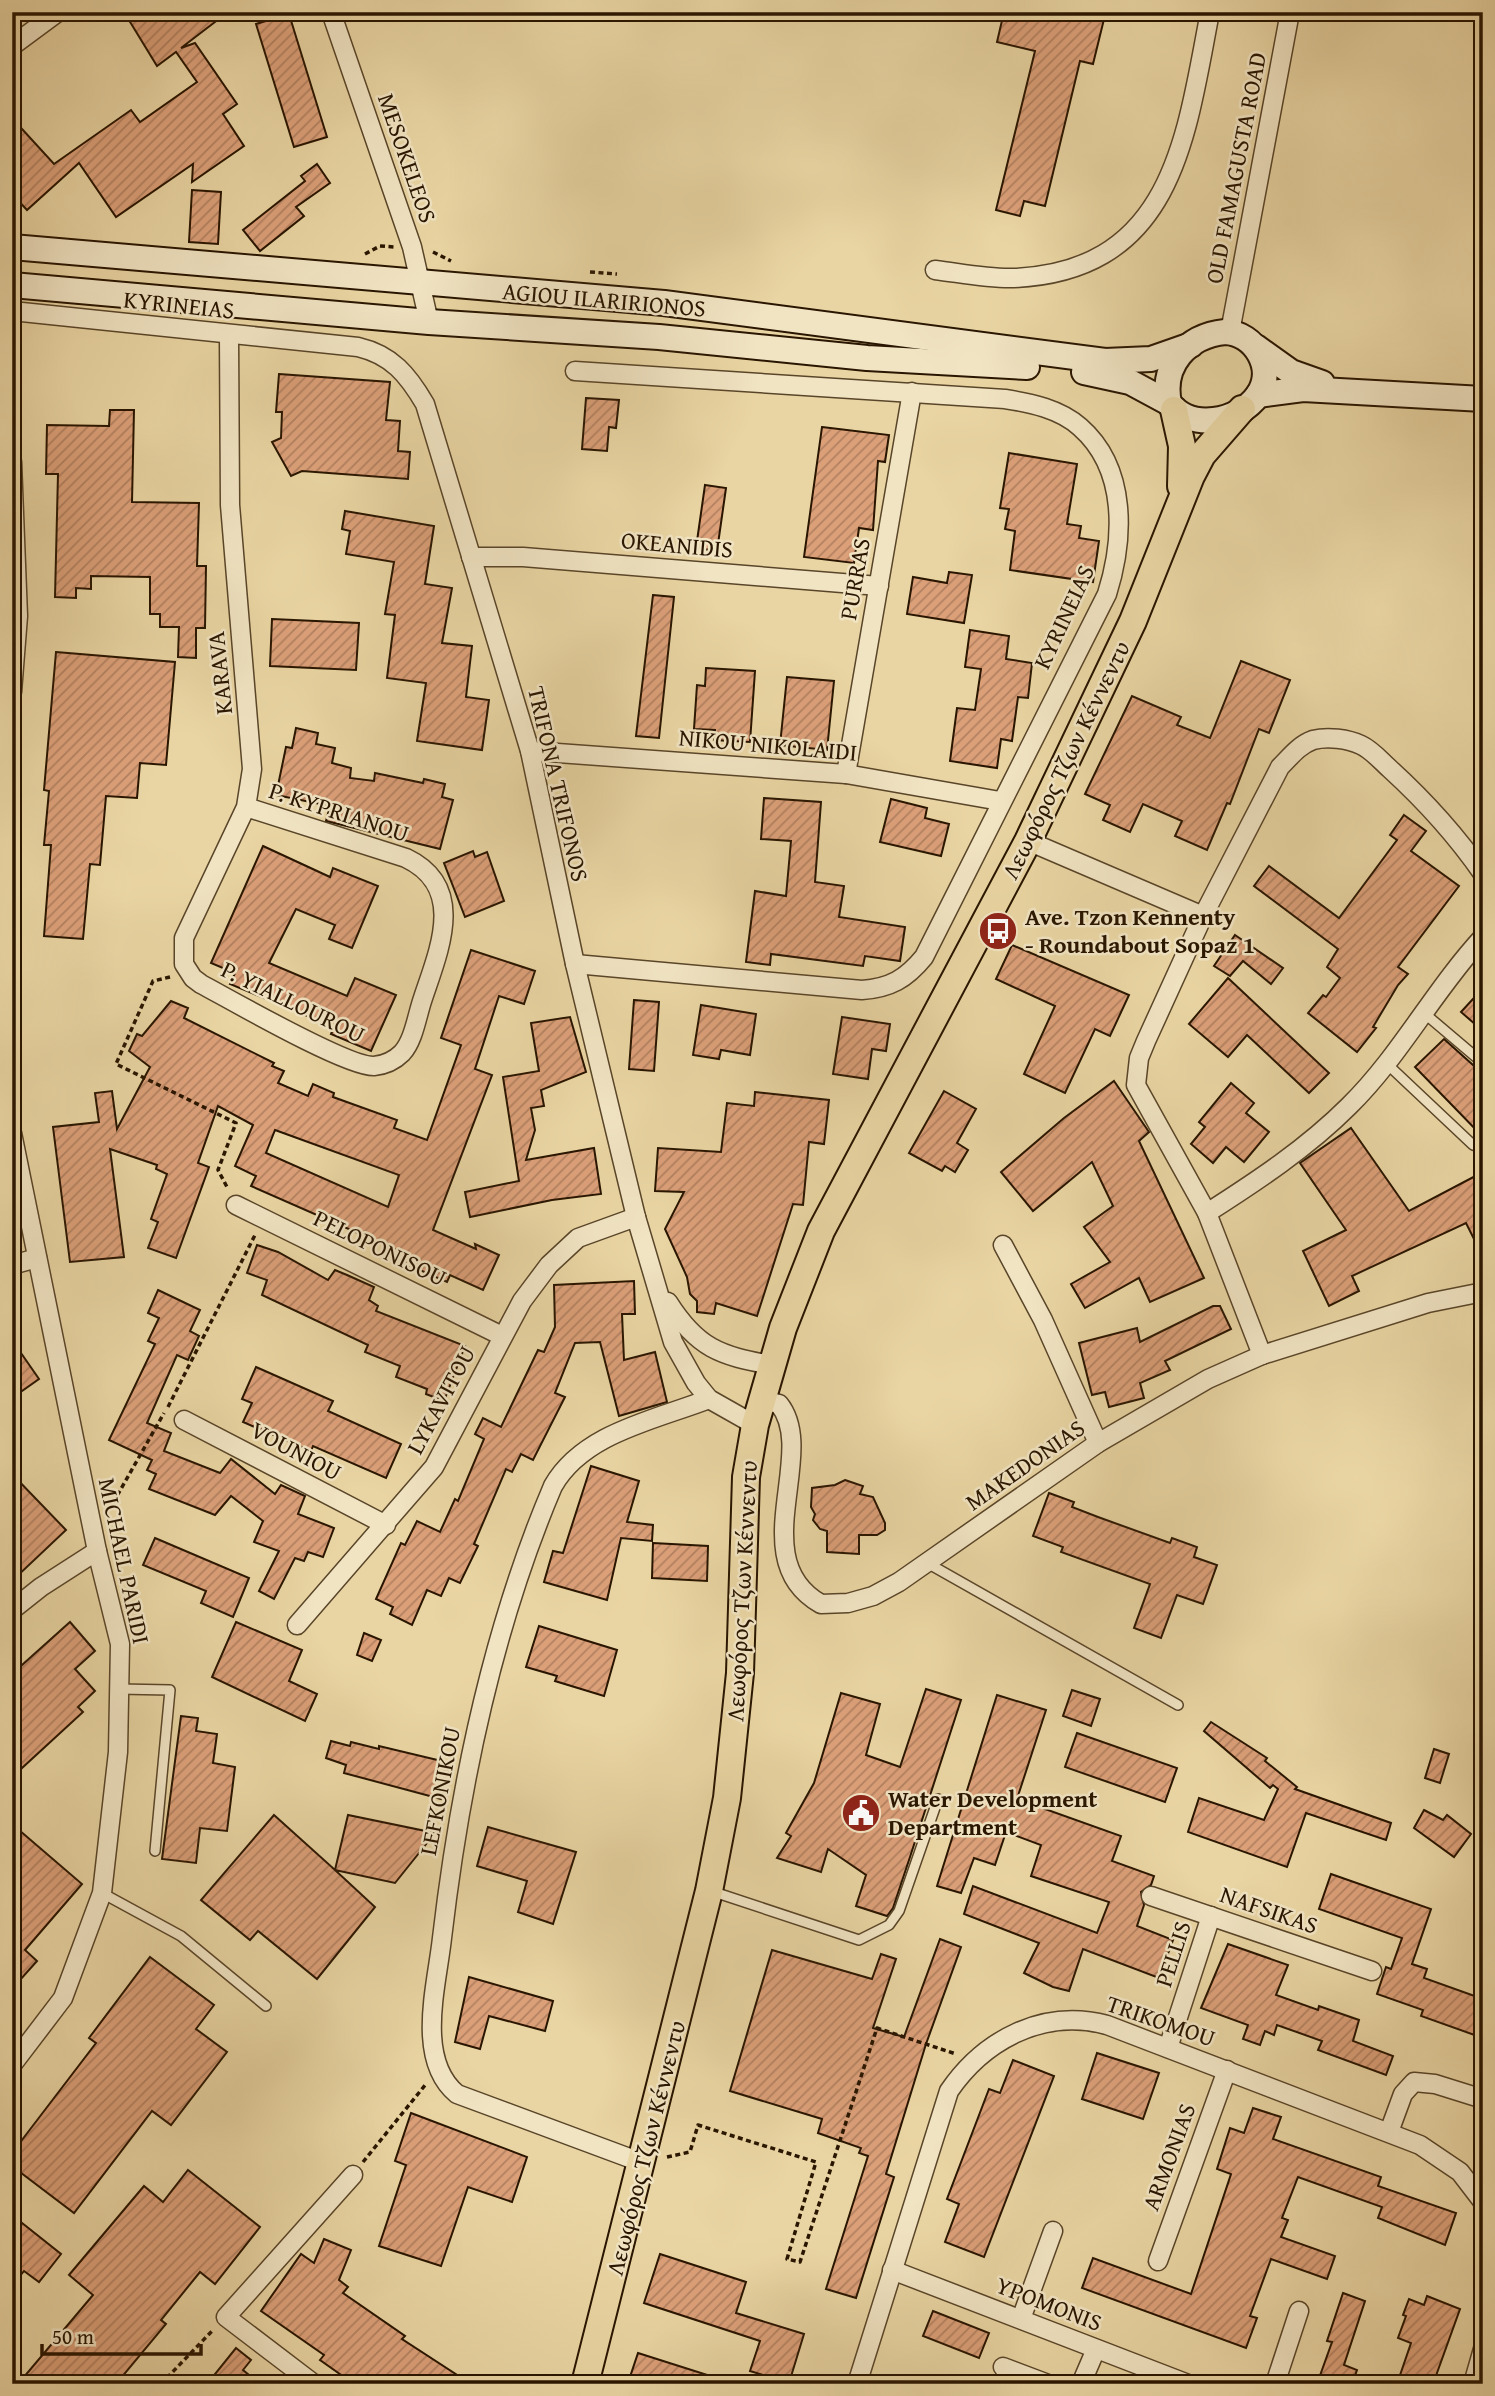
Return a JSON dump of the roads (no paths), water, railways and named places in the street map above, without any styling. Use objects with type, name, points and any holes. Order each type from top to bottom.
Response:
[{"type":"main road","name":"AGIOU ILARIRIONOS","points":[[12,247],[664,303],[1105,361],[1151,359],[1191,345]]},
{"type":"main road","name":"AGIOU ILARIRIONOS","points":[[12,285],[429,322],[659,337],[867,358],[1065,369],[1130,382],[1172,406]]},
{"type":"main road","points":[[1181,499],[1182,446],[1166,380],[1169,369],[1191,345],[1206,336],[1230,332],[1291,372],[1342,390]]},
{"type":"main road","points":[[1250,402],[1264,366],[1255,346]]},
{"type":"main road","points":[[1172,406],[1201,421],[1217,420],[1275,391],[1342,390],[1483,399]]},
{"type":"main road","name":"Λεωφόρος Τζων Κέννεντυ","points":[[585,2384],[643,2163],[709,1891],[734,1735],[740,1673],[743,1506],[758,1413],[800,1281],[821,1231],[1028,841],[1133,621],[1181,499],[1202,455],[1250,402]]},
{"type":"street","points":[[12,46],[58,12]]},
{"type":"street","name":"MESOKELEOS","points":[[331,12],[411,247],[429,322]]},
{"type":"street","points":[[934,270],[1011,278],[1042,276],[1102,255],[1131,231],[1150,212],[1177,164],[1186,135],[1210,12]]},
{"type":"street","name":"OLD FAMAGUSTA ROAD","points":[[1230,332],[1290,12]]},
{"type":"street","name":"KYRINEIAS","points":[[12,311],[341,345]]},
{"type":"street","name":"KARAVA","points":[[194,978],[184,964],[184,938],[246,807],[251,743],[230,505],[229,335]]},
{"type":"street","name":"TRIFONA TRIFONOS","points":[[341,345],[395,362],[425,404],[530,751],[575,964],[636,1217],[673,1342],[696,1383],[709,1399],[758,1413]]},
{"type":"street","name":"KYRINEIAS","points":[[575,372],[912,392],[1005,399],[1041,406],[1080,427],[1090,438],[1102,456],[1116,492],[1120,517],[1119,542],[1107,594],[924,957],[911,973],[885,988],[849,990],[575,964]]},
{"type":"street","name":"PURRAS","points":[[846,774],[912,392]]},
{"type":"street","points":[[12,462],[15,616],[12,692]]},
{"type":"street","name":"OKEANIDIS","points":[[471,557],[511,556],[879,586]]},
{"type":"street","points":[[1262,1355],[1207,1213],[1136,1085],[1143,1049],[1203,916],[1280,767],[1296,750],[1312,741],[1327,738],[1348,741],[1368,750],[1416,793],[1458,839],[1483,874]]},
{"type":"street","name":"NIKOU NIKOLAIDI","points":[[530,751],[846,774],[1000,802]]},
{"type":"street","name":"P. KYPRIANOU","points":[[246,807],[406,858],[426,870],[441,897],[444,919],[441,944],[408,1043],[400,1054],[385,1064],[363,1064]]},
{"type":"street","points":[[1028,841],[1203,916]]},
{"type":"street","points":[[1207,1213],[1293,1155],[1349,1106],[1386,1063],[1483,937]]},
{"type":"street","name":"P. YIALLOUROU","points":[[194,978],[318,1044],[363,1064]]},
{"type":"street","name":"MICHAEL PARIDI","points":[[12,1133],[95,1544],[120,1644],[118,1752],[102,1894],[63,1998],[12,2065]]},
{"type":"street","name":"PELOPONISOU","points":[[236,1205],[502,1336]]},
{"type":"street","name":"LYKAVITOU","points":[[297,1625],[386,1525],[438,1461],[522,1301],[567,1246],[593,1230],[636,1217]]},
{"type":"street","points":[[1003,1245],[1043,1320],[1098,1443]]},
{"type":"street","points":[[12,1265],[37,1258]]},
{"type":"street","name":"TRIFONA TRIFONOS","points":[[657,1284],[683,1326],[709,1348],[738,1359],[772,1365]]},
{"type":"street","name":"MAKEDONIAS","points":[[758,1413],[779,1404],[787,1419],[789,1447],[785,1551],[794,1581],[800,1590],[821,1604],[848,1603],[873,1596],[929,1564],[1098,1443],[1161,1404],[1262,1355],[1428,1303],[1483,1292]]},
{"type":"street","name":"LEFKONIKOU","points":[[643,2163],[457,2094],[445,2081],[439,2068],[432,2025],[463,1786],[491,1672],[545,1504],[562,1471],[586,1447],[709,1399]]},
{"type":"street","name":"VOUNIOU","points":[[184,1420],[386,1525]]},
{"type":"street","points":[[12,1610],[95,1544]]},
{"type":"street","name":"NAFSIKAS","points":[[1150,1896],[1372,1971]]},
{"type":"street","name":"PELLIS","points":[[1168,2048],[1211,1916]]},
{"type":"street","name":"TRIKOMOU","points":[[857,2384],[949,2091],[974,2060],[996,2042],[1015,2032],[1065,2021],[1096,2022],[1168,2048],[1389,2132],[1444,2159],[1460,2172],[1483,2202]]},
{"type":"street","name":"ARMONIAS","points":[[1158,2261],[1227,2070]]},
{"type":"street","points":[[1389,2132],[1403,2095],[1414,2082],[1435,2084],[1483,2099]]},
{"type":"street","points":[[314,2384],[226,2317],[353,2175]]},
{"type":"street","points":[[1021,2319],[1053,2231]]},
{"type":"street","name":"YPOMONIS","points":[[892,2270],[1188,2384]]},
{"type":"street","points":[[1275,2384],[1299,2312]]},
{"type":"street","points":[[1080,2384],[1096,2349]]},
{"type":"street","points":[[1473,2384],[1483,2349]]},
{"type":"street","points":[[1003,2367],[1048,2384]]},
{"type":"lane","points":[[1424,1013],[1483,1063]]},
{"type":"lane","points":[[1386,1063],[1474,1144],[1483,1148]]},
{"type":"lane","points":[[929,1564],[1178,1705]]},
{"type":"lane","points":[[119,1689],[170,1690],[155,1851]]},
{"type":"lane","points":[[709,1891],[859,1940],[889,1926],[898,1911],[938,1799]]},
{"type":"lane","points":[[102,1894],[181,1936],[266,2006]]},
{"type":"place","name":"Ave. Tzon Kennenty - Roundabout Sopaz 1","points":[[998,931]]},
{"type":"place","name":"Water Development Department","points":[[861,1813]]}]
